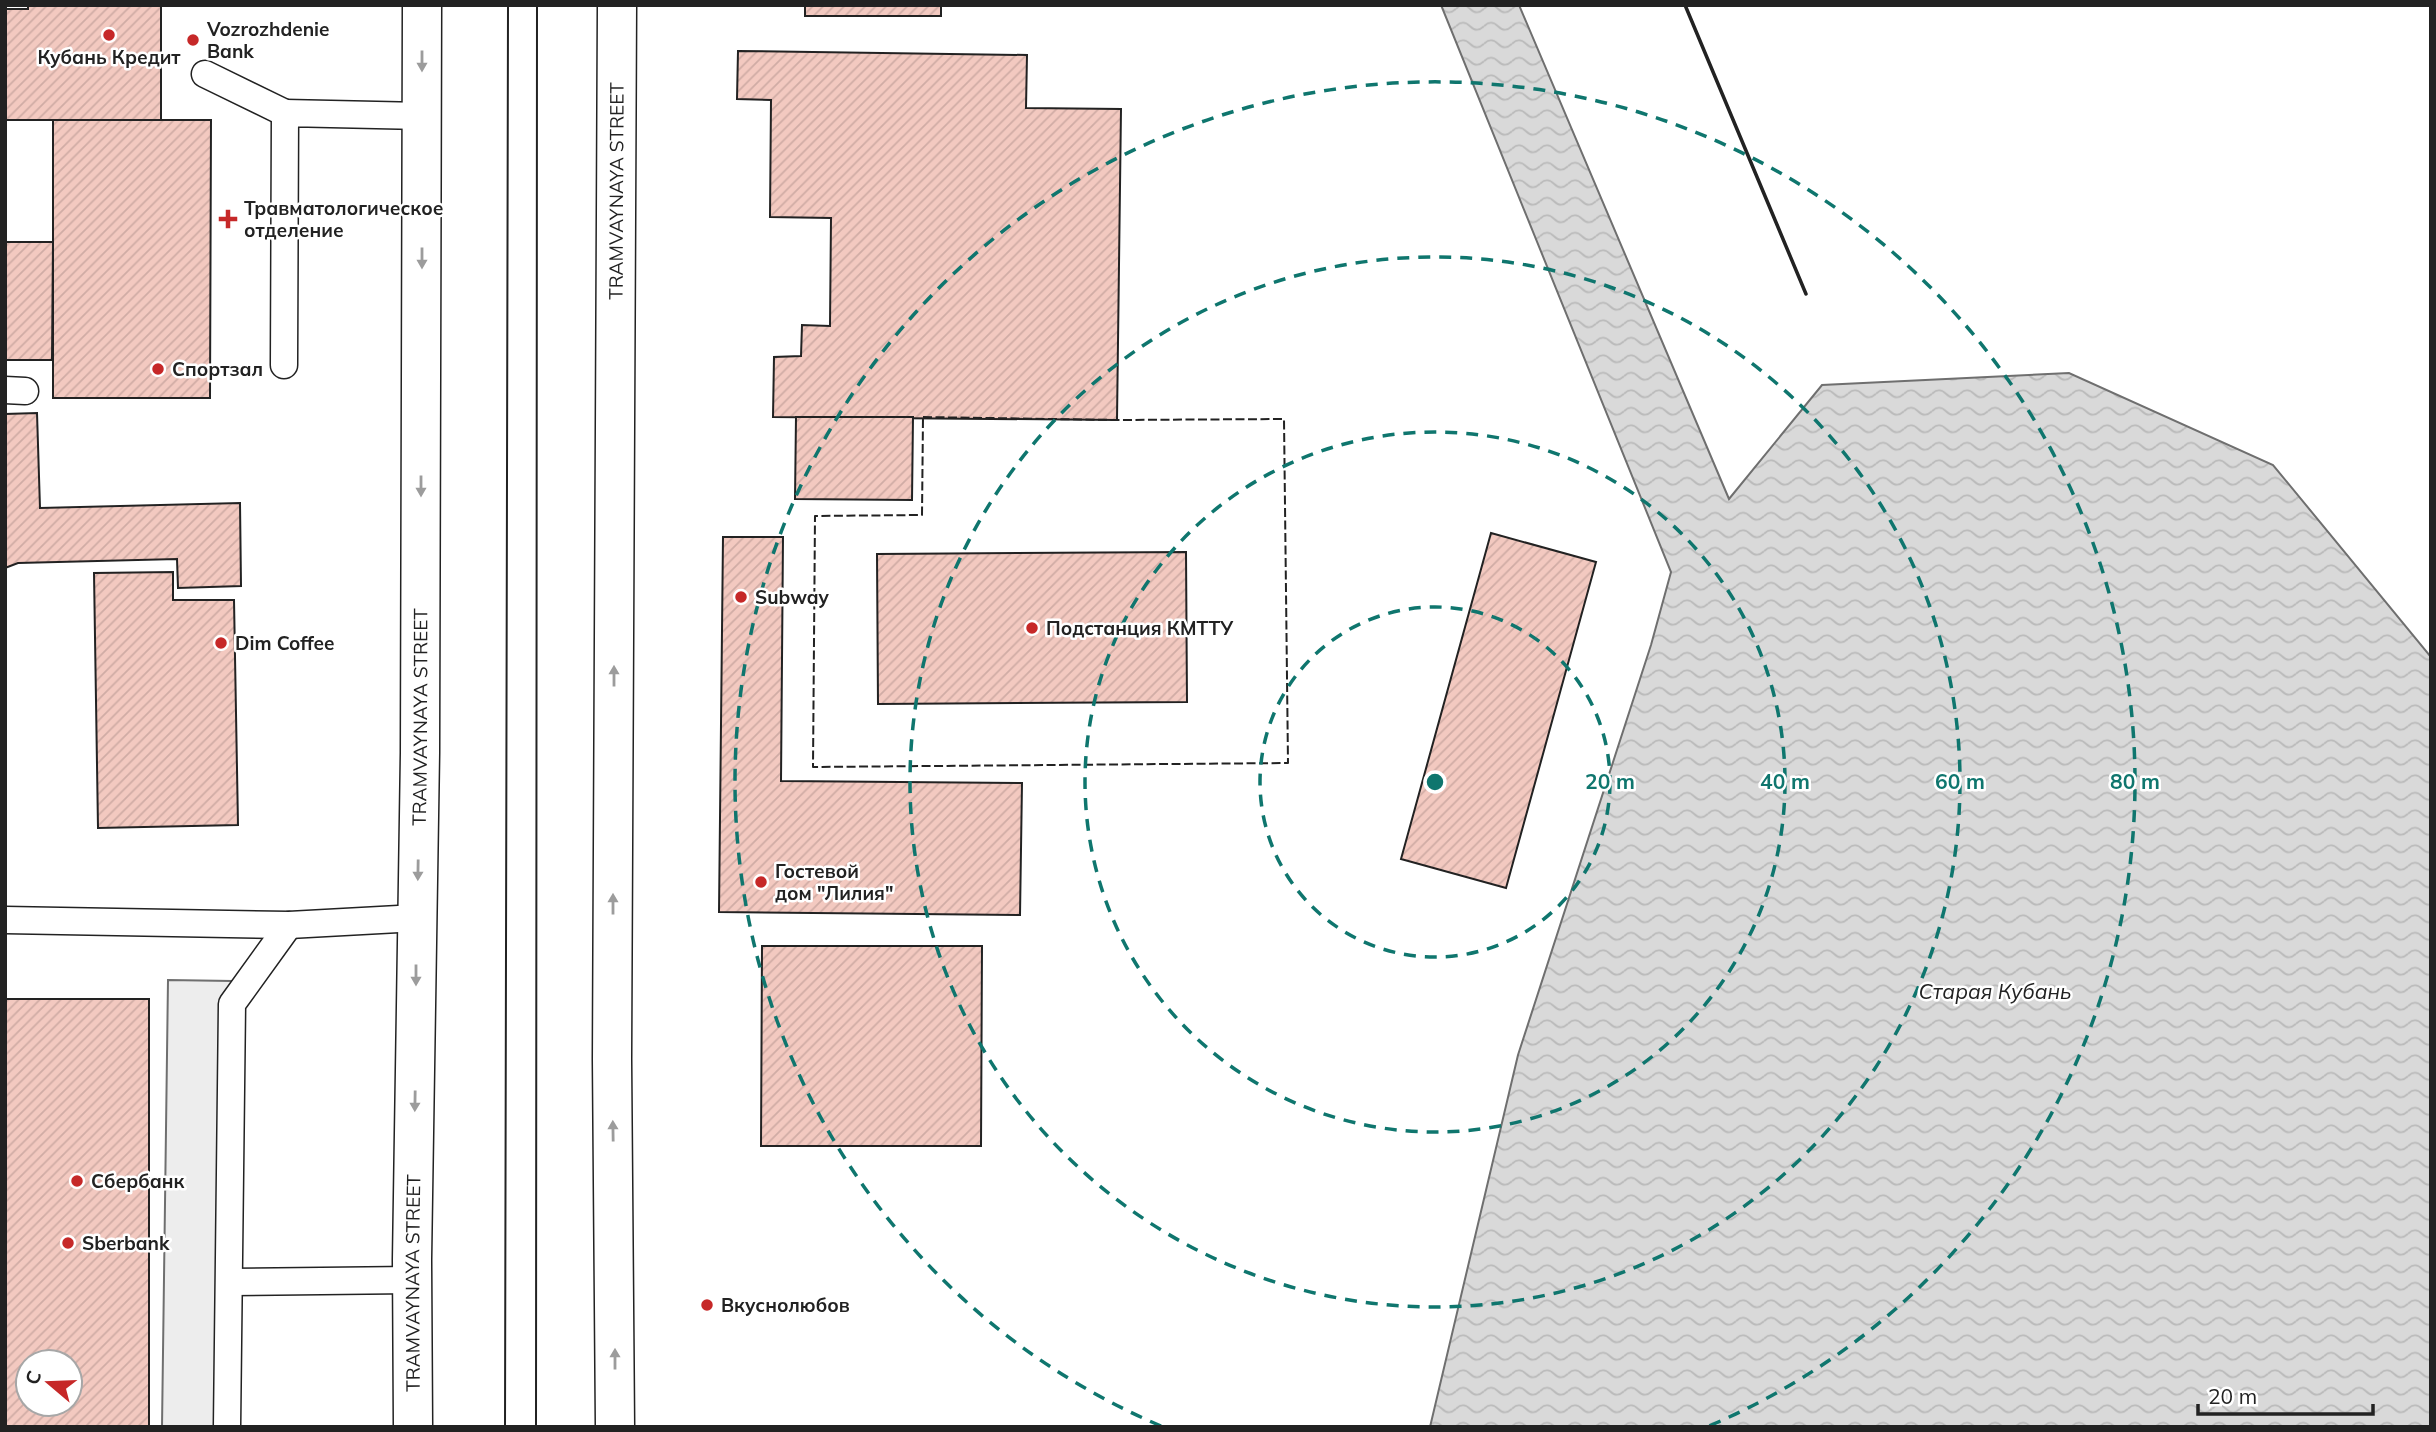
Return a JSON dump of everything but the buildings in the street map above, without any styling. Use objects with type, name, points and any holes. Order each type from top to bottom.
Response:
[{"type":"main road","name":"TRAMVAYNAYA STREET","points":[[413,1427],[412,1280],[420,717],[422,5]]},
{"type":"main road","name":"TRAMVAYNAYA STREET","points":[[615,1427],[612,1048],[617,5]]},
{"type":"lane","points":[[205,74],[285,113],[422,116]]},
{"type":"lane","points":[[284,365],[285,113]]},
{"type":"lane","points":[[5,920],[289,925],[417,918]]},
{"type":"lane","points":[[227,1427],[232,1004],[289,925]]},
{"type":"lane","points":[[230,1282],[412,1280]]},
{"type":"shaded area","points":[[168,980],[232,981],[227,1427],[162,1427]]},
{"type":"water","name":"Старая Кубань","points":[[1441,5],[1519,5],[1729,499],[1822,385],[2069,373],[2273,465],[2431,657],[2431,1427],[1430,1427],[1518,1055],[1651,645],[1671,572]]},
{"type":"tram line","points":[[505,1427],[508,5]]},
{"type":"tram line","points":[[536,1427],[537,5]]},
{"type":"fence","points":[[923,417],[1284,419],[1288,763],[813,767],[815,516],[922,515],[923,417]]},
{"type":"wall","points":[[1685,5],[1806,294]]},
{"type":"place","name":"Кубань Кредит","points":[[109,35]]},
{"type":"place","name":"Vozrozhdenie Bank","points":[[193,40]]},
{"type":"place","name":"Травматологическое отделение","points":[[228,219]]},
{"type":"place","name":"Спортзал","points":[[158,369]]},
{"type":"place","name":"Subway","points":[[741,597]]},
{"type":"place","name":"Подстанция КМТТУ","points":[[1032,628]]},
{"type":"place","name":"Dim Coffee","points":[[221,643]]},
{"type":"place","name":"Гостевой дом \"Лилия\"","points":[[761,882]]},
{"type":"place","name":"Сбербанк","points":[[77,1181]]},
{"type":"place","name":"Sberbank","points":[[68,1243]]},
{"type":"place","name":"Вкуснолюбов","points":[[707,1305]]}]
